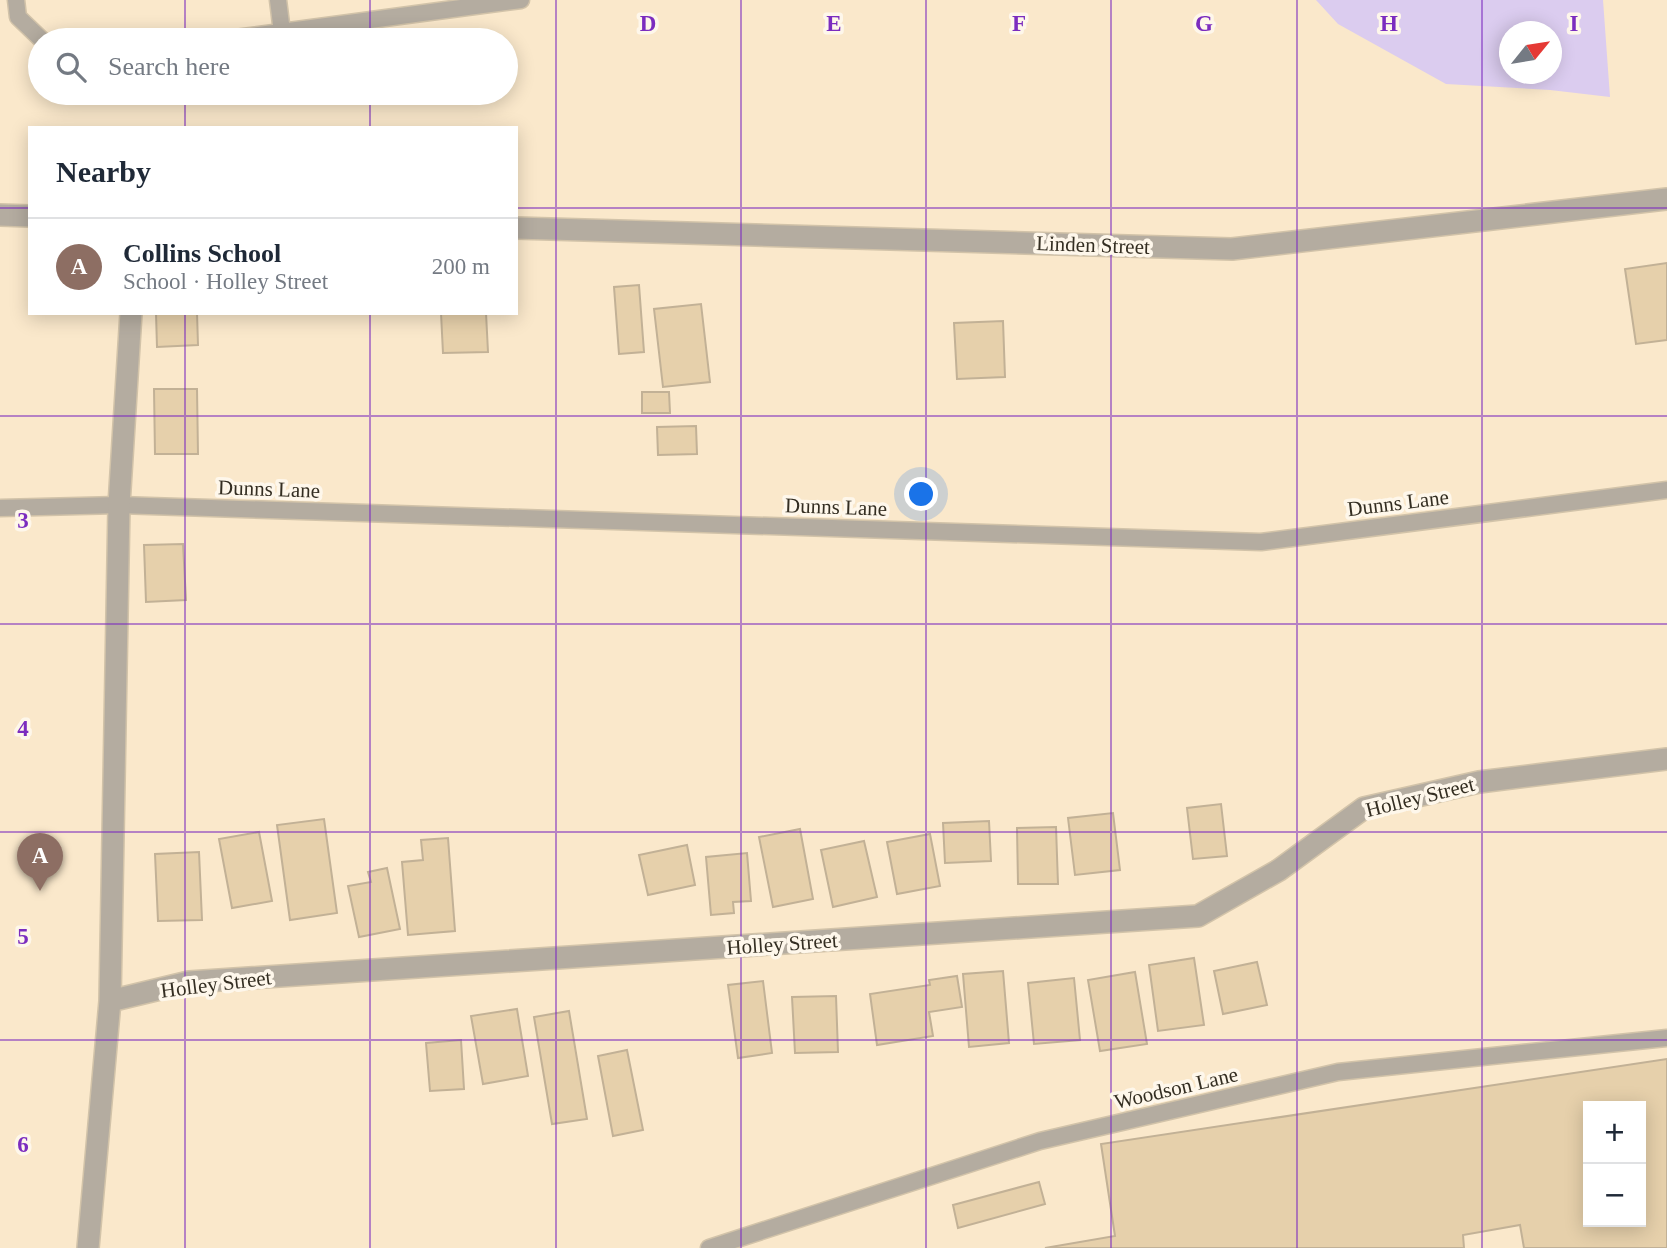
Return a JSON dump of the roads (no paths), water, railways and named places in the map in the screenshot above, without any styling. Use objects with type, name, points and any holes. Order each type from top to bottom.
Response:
[{"type":"street","name":"Linden Street","points":[[518,228],[1232,249],[1667,199]]},
{"type":"street","points":[[0,215],[28,216]]},
{"type":"street","points":[[88,1248],[110,1001],[119,505],[131,315]]},
{"type":"street","name":"Holley Street","points":[[110,1001],[189,982],[1198,916],[1279,870],[1364,808],[1479,782],[1667,759]]},
{"type":"lane","points":[[16,0],[18,17],[29,28]]},
{"type":"lane","points":[[278,0],[282,28]]},
{"type":"lane","points":[[312,28],[521,0]]},
{"type":"lane","name":"Dunns Lane","points":[[0,508],[119,505],[1261,542],[1667,490]]},
{"type":"lane","name":"Woodson Lane","points":[[709,1248],[1040,1141],[1338,1072],[1667,1038]]},
{"type":"place","name":"Collins School","points":[[40,891]]}]
